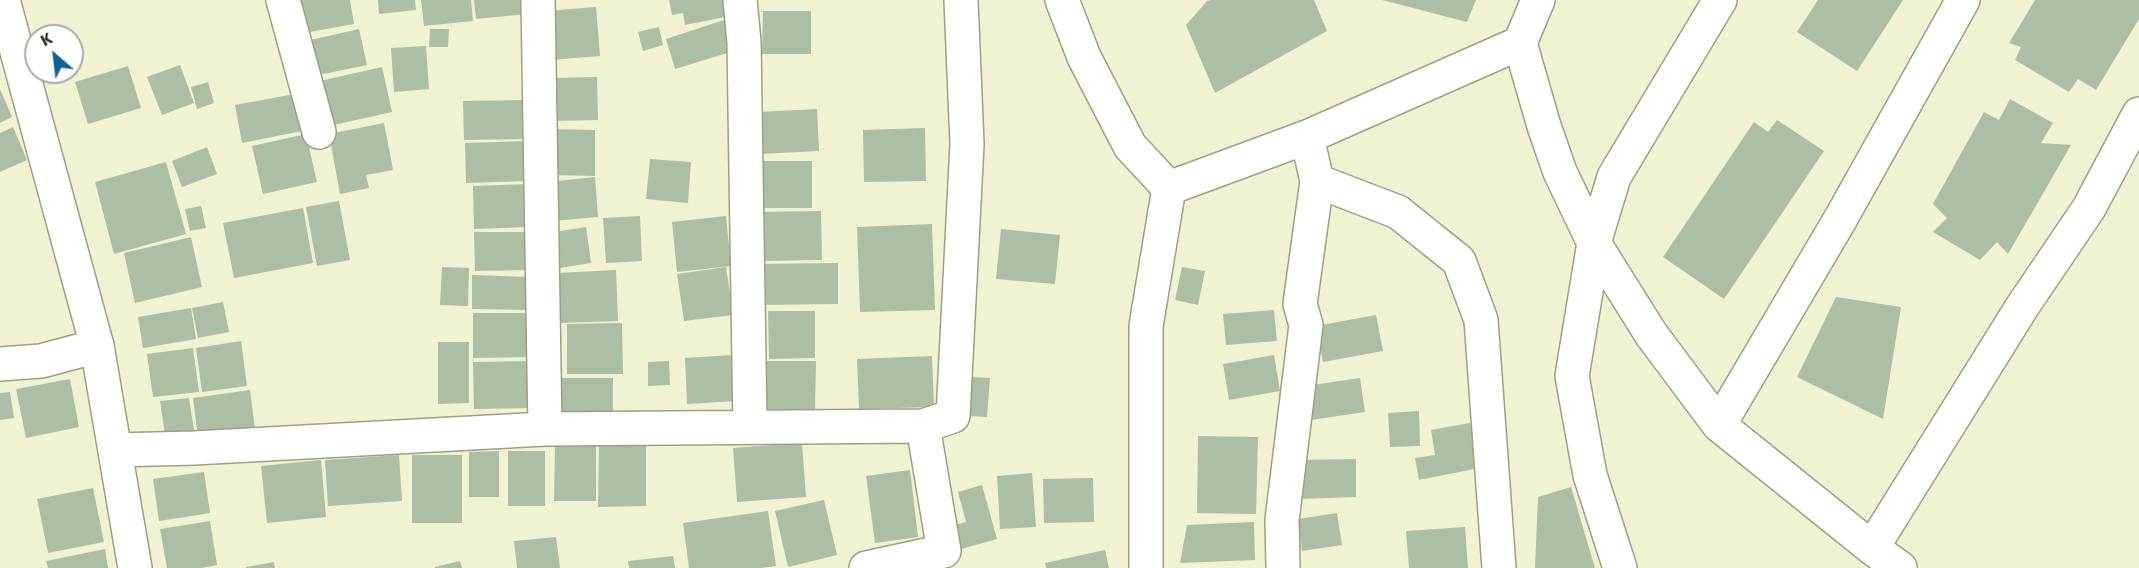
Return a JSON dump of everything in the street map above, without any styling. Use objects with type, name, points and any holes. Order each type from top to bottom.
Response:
[{"type":"street","points":[[3,0],[97,346],[135,568]]},
{"type":"street","points":[[283,0],[319,132]]},
{"type":"street","points":[[538,0],[545,429]]},
{"type":"street","points":[[740,0],[744,42],[750,427]]},
{"type":"street","points":[[115,450],[194,448],[545,429],[923,426],[953,416],[967,144],[961,0]]},
{"type":"street","points":[[1062,0],[1084,57],[1130,146],[1169,188]]},
{"type":"street","points":[[1538,0],[1520,43],[1544,126],[1560,172],[1594,243],[1651,334],[1719,425],[1900,568]]},
{"type":"street","points":[[1620,568],[1590,475],[1572,376],[1594,243],[1614,177],[1720,0]]},
{"type":"street","points":[[1719,425],[1841,218],[1963,0]]},
{"type":"street","points":[[1169,188],[1307,137],[1520,43]]},
{"type":"street","points":[[1872,548],[2022,307],[2089,208],[2139,114]]},
{"type":"street","points":[[1283,568],[1282,519],[1306,325],[1300,304],[1317,181],[1307,137]]},
{"type":"street","points":[[1317,181],[1398,212],[1459,261],[1481,320],[1499,568]]},
{"type":"street","points":[[1146,568],[1146,326],[1169,188]]},
{"type":"street","points":[[0,364],[41,361],[97,346]]},
{"type":"street","points":[[884,566],[944,551],[923,426]]},
{"type":"building","points":[[297,0],[350,0],[354,24],[304,33]]},
{"type":"building","points":[[378,0],[415,0],[416,10],[379,14]]},
{"type":"building","points":[[421,0],[471,0],[473,21],[424,26]]},
{"type":"building","points":[[474,0],[525,0],[527,14],[476,19]]},
{"type":"building","points":[[669,0],[722,0],[725,17],[685,25],[683,13],[672,15]]},
{"type":"building","points":[[1314,0],[1327,31],[1215,93],[1186,25],[1207,1]]},
{"type":"building","points":[[1382,0],[1476,0],[1467,22]]},
{"type":"building","points":[[1818,0],[1903,0],[1857,71],[1797,32]]},
{"type":"building","points":[[2035,0],[2139,0],[2139,19],[2096,90],[2078,79],[2069,92],[2015,60],[2021,47],[2009,43]]},
{"type":"building","points":[[596,7],[600,56],[550,60],[546,11]]},
{"type":"building","points":[[763,11],[811,11],[811,54],[762,54]]},
{"type":"building","points":[[724,20],[734,51],[675,69],[666,39]]},
{"type":"building","points":[[659,27],[663,45],[643,51],[638,32]]},
{"type":"building","points":[[359,29],[367,65],[314,76],[306,41]]},
{"type":"building","points":[[430,29],[449,29],[448,47],[429,47]]},
{"type":"building","points":[[426,46],[429,89],[394,92],[391,48]]},
{"type":"building","points":[[180,65],[194,103],[162,115],[147,77]]},
{"type":"building","points":[[128,66],[141,108],[88,124],[76,84],[84,84],[84,79]]},
{"type":"building","points":[[382,67],[392,112],[325,127],[315,82]]},
{"type":"building","points":[[597,77],[598,120],[553,121],[552,78]]},
{"type":"building","points":[[208,82],[214,103],[197,109],[191,87]]},
{"type":"building","points":[[0,89],[12,117],[0,123]]},
{"type":"building","points":[[300,93],[307,130],[242,143],[235,105]]},
{"type":"building","points":[[2010,99],[2053,123],[2041,143],[2071,145],[2008,254],[1997,242],[1980,260],[1933,232],[1947,218],[1933,204],[1984,112],[1999,120]]},
{"type":"building","points":[[524,100],[524,139],[464,140],[463,101]]},
{"type":"building","points":[[817,109],[819,151],[760,154],[758,112]]},
{"type":"building","points":[[1777,120],[1824,151],[1724,299],[1663,257],[1754,122],[1768,132]]},
{"type":"building","points":[[384,123],[393,170],[366,175],[369,188],[340,194],[329,134]]},
{"type":"building","points":[[13,127],[27,160],[0,172],[0,133]]},
{"type":"building","points":[[925,128],[926,181],[864,182],[863,130]]},
{"type":"building","points":[[550,129],[595,130],[595,176],[549,175]]},
{"type":"building","points":[[306,134],[317,182],[263,194],[252,146]]},
{"type":"building","points":[[527,141],[528,181],[466,183],[465,143]]},
{"type":"building","points":[[207,147],[217,174],[182,187],[172,161]]},
{"type":"building","points":[[650,159],[691,162],[688,203],[646,199]]},
{"type":"building","points":[[754,161],[812,161],[812,208],[754,208]]},
{"type":"building","points":[[166,162],[186,234],[114,254],[95,182]]},
{"type":"building","points":[[595,177],[598,217],[552,221],[548,182]]},
{"type":"building","points":[[529,184],[530,227],[474,229],[473,186]]},
{"type":"building","points":[[339,201],[350,260],[317,266],[306,207]]},
{"type":"building","points":[[201,206],[206,228],[190,231],[185,209]]},
{"type":"building","points":[[303,208],[313,263],[234,278],[223,223]]},
{"type":"building","points":[[821,211],[822,260],[756,261],[756,212]]},
{"type":"building","points":[[640,216],[642,261],[606,263],[603,218]]},
{"type":"building","points":[[726,216],[731,266],[677,272],[672,222]]},
{"type":"building","points":[[932,224],[935,310],[860,312],[857,227]]},
{"type":"building","points":[[586,227],[591,263],[553,269],[548,233]]},
{"type":"building","points":[[1001,229],[1060,235],[1055,284],[996,279]]},
{"type":"building","points":[[474,232],[529,232],[529,270],[475,271]]},
{"type":"building","points":[[191,237],[202,287],[135,303],[124,253]]},
{"type":"building","points":[[838,263],[838,304],[757,305],[756,264]]},
{"type":"building","points":[[442,267],[469,268],[468,306],[440,305]]},
{"type":"building","points":[[726,267],[733,315],[684,321],[677,274]]},
{"type":"building","points":[[1182,267],[1205,271],[1198,305],[1175,300]]},
{"type":"building","points":[[616,270],[618,321],[559,323],[557,273]]},
{"type":"building","points":[[472,275],[530,277],[529,310],[472,309]]},
{"type":"building","points":[[1836,297],[1901,307],[1883,419],[1797,377]]},
{"type":"building","points":[[223,302],[229,332],[198,338],[192,308]]},
{"type":"building","points":[[191,308],[196,339],[143,348],[138,317]]},
{"type":"building","points":[[1274,310],[1277,341],[1226,345],[1223,314]]},
{"type":"building","points":[[768,311],[815,311],[815,358],[769,359]]},
{"type":"building","points":[[473,313],[533,313],[533,357],[473,358]]},
{"type":"building","points":[[1376,315],[1383,351],[1323,362],[1316,326]]},
{"type":"building","points":[[622,323],[623,374],[567,374],[567,324]]},
{"type":"building","points":[[241,341],[247,386],[202,392],[196,348]]},
{"type":"building","points":[[438,342],[469,342],[469,403],[438,404]]},
{"type":"building","points":[[193,348],[199,392],[153,397],[147,354]]},
{"type":"building","points":[[734,355],[736,401],[687,404],[685,358]]},
{"type":"building","points":[[1274,355],[1280,391],[1229,400],[1223,364]]},
{"type":"building","points":[[932,356],[934,407],[859,409],[857,359]]},
{"type":"building","points":[[533,361],[534,408],[474,409],[473,362]]},
{"type":"building","points":[[669,361],[670,385],[648,386],[648,362]]},
{"type":"building","points":[[759,361],[816,361],[815,409],[759,409]]},
{"type":"building","points":[[971,377],[990,378],[987,417],[968,416]]},
{"type":"building","points":[[559,378],[613,378],[613,419],[559,419]]},
{"type":"building","points":[[1360,378],[1365,412],[1311,420],[1306,386]]},
{"type":"building","points":[[70,379],[79,427],[26,438],[16,389]]},
{"type":"building","points":[[250,390],[255,429],[198,437],[193,398]]},
{"type":"building","points":[[10,392],[14,418],[0,420],[0,393]]},
{"type":"building","points":[[189,398],[195,437],[166,441],[160,401]]},
{"type":"building","points":[[1419,411],[1420,446],[1390,447],[1388,413]]},
{"type":"building","points":[[1470,423],[1479,468],[1419,480],[1415,458],[1435,455],[1431,430]]},
{"type":"building","points":[[1198,436],[1258,437],[1256,514],[1197,513]]},
{"type":"building","points":[[802,443],[806,497],[737,502],[733,448]]},
{"type":"building","points":[[599,444],[646,444],[646,506],[598,507]]},
{"type":"building","points":[[555,446],[596,446],[596,501],[554,501]]},
{"type":"building","points":[[499,451],[499,497],[469,497],[469,452]]},
{"type":"building","points":[[508,451],[545,451],[545,506],[508,506]]},
{"type":"building","points":[[399,455],[402,501],[328,506],[325,460]]},
{"type":"building","points":[[412,455],[462,455],[462,523],[412,523]]},
{"type":"building","points":[[1356,459],[1356,497],[1299,499],[1298,460]]},
{"type":"building","points":[[321,460],[326,517],[267,523],[261,466]]},
{"type":"building","points":[[910,470],[918,537],[875,543],[866,476]]},
{"type":"building","points":[[204,472],[210,513],[159,521],[153,479]]},
{"type":"building","points":[[1032,473],[1036,527],[1000,529],[997,476]]},
{"type":"building","points":[[1093,478],[1094,522],[1044,523],[1043,479]]},
{"type":"building","points":[[982,485],[997,539],[958,550],[951,526],[966,522],[958,492]]},
{"type":"building","points":[[1571,487],[1595,568],[1535,568],[1538,497]]},
{"type":"building","points":[[93,488],[104,542],[48,553],[37,499]]},
{"type":"building","points":[[824,500],[837,555],[788,567],[775,511]]},
{"type":"building","points":[[768,511],[776,566],[689,568],[683,523]]},
{"type":"building","points":[[1337,513],[1342,545],[1302,551],[1298,519]]},
{"type":"building","points":[[210,521],[217,565],[202,568],[167,568],[160,529]]},
{"type":"building","points":[[1254,522],[1255,560],[1180,563],[1187,525]]},
{"type":"building","points":[[1465,527],[1468,568],[1409,568],[1406,531]]},
{"type":"building","points":[[556,537],[560,568],[517,568],[514,541]]},
{"type":"building","points":[[105,549],[108,568],[48,568],[46,561]]},
{"type":"building","points":[[1105,550],[1109,568],[1046,568],[1045,563]]},
{"type":"building","points":[[673,556],[675,568],[629,568],[628,561]]},
{"type":"building","points":[[460,561],[462,568],[435,568],[435,567]]},
{"type":"building","points":[[274,562],[275,568],[246,568],[246,567]]}]
